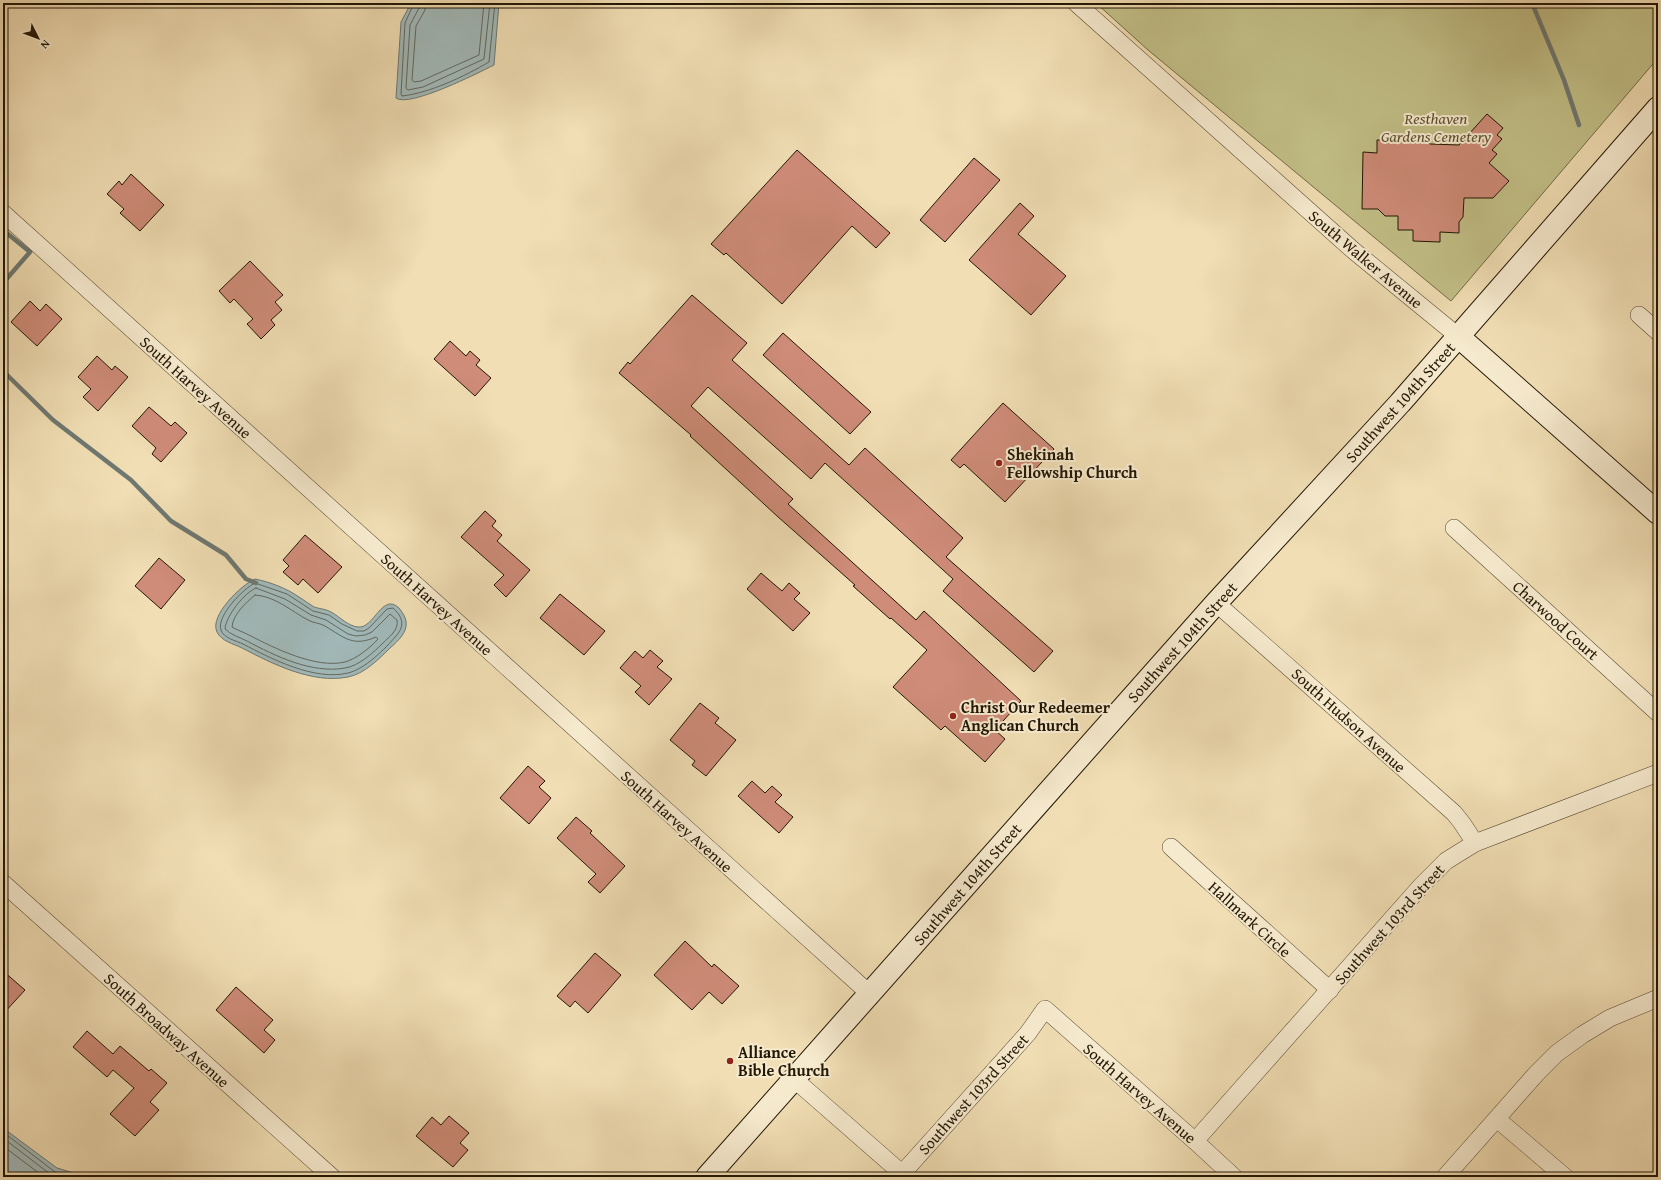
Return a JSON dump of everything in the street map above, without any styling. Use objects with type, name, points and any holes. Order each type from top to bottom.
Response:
[{"type":"main road","name":"Southwest 104th Street","points":[[707,1177],[1216,603],[1459,337],[1658,108]]},
{"type":"main road","name":"South Walker Avenue","points":[[1459,337],[1658,513]]},
{"type":"street","name":"South Walker Avenue","points":[[1076,3],[1354,251],[1459,337]]},
{"type":"street","name":"South Harvey Avenue","points":[[3,213],[870,994]]},
{"type":"street","points":[[1639,315],[1658,332]]},
{"type":"street","name":"Charwood Court","points":[[1454,528],[1658,713]]},
{"type":"street","name":"South Hudson Avenue","points":[[1216,603],[1454,813],[1474,843]]},
{"type":"street","name":"Southwest 103rd Street","points":[[1196,1141],[1438,868],[1460,850],[1474,843],[1658,773]]},
{"type":"street","name":"Hallmark Circle","points":[[1171,848],[1330,990]]},
{"type":"street","name":"South Broadway Avenue","points":[[3,883],[332,1177]]},
{"type":"street","points":[[1445,1177],[1536,1074],[1570,1043],[1610,1018],[1658,998]]},
{"type":"street","name":"South Harvey Avenue","points":[[1045,1009],[1196,1141],[1234,1177]]},
{"type":"street","name":"Southwest 103rd Street","points":[[902,1176],[1028,1033],[1045,1009]]},
{"type":"street","points":[[794,1079],[902,1176]]},
{"type":"street","points":[[1497,1119],[1565,1177]]},
{"type":"green space","name":"Resthaven Gardens Cemetery","points":[[1096,3],[1658,3],[1658,58],[1451,301],[1148,50]]},
{"type":"water","points":[[411,3],[499,3],[494,65],[459,82],[429,94],[403,100],[396,98],[401,22]]},
{"type":"water","points":[[255,579],[283,588],[314,607],[329,611],[347,623],[358,627],[369,623],[388,604],[393,604],[399,608],[406,621],[404,633],[376,661],[360,673],[348,677],[321,678],[293,671],[228,642],[221,638],[217,632],[216,625],[222,610],[235,594]]},
{"type":"water","points":[[3,1128],[57,1168],[77,1174],[81,1177],[3,1177]]},
{"type":"building","points":[[1487,114],[1503,128],[1497,135],[1502,139],[1492,150],[1497,154],[1489,163],[1509,181],[1493,198],[1464,198],[1463,217],[1459,222],[1459,233],[1440,232],[1440,242],[1413,241],[1413,230],[1398,230],[1398,216],[1385,216],[1378,209],[1362,209],[1363,152],[1377,153],[1377,140],[1425,140],[1430,144],[1459,145]]},
{"type":"building","points":[[797,150],[890,233],[876,248],[852,226],[782,304],[726,253],[724,255],[711,244]]},
{"type":"building","points":[[974,158],[1000,180],[945,242],[920,220]]},
{"type":"building","points":[[131,174],[164,205],[140,231],[120,213],[124,209],[107,194],[119,181],[122,185]]},
{"type":"building","points":[[1020,203],[1034,216],[1018,234],[1066,276],[1031,315],[969,260]]},
{"type":"building","points":[[250,261],[283,295],[275,302],[282,310],[271,320],[275,325],[261,339],[247,324],[253,319],[234,299],[230,303],[219,291]]},
{"type":"building","points":[[692,295],[747,343],[732,360],[849,465],[865,448],[963,538],[946,557],[1053,651],[1034,672],[943,591],[953,579],[825,463],[811,479],[708,387],[691,406],[793,499],[788,504],[916,620],[924,611],[1021,701],[995,730],[1005,739],[985,762],[945,726],[941,730],[893,687],[927,650],[853,586],[855,585],[777,516],[690,436],[691,435],[619,373],[628,362],[630,364]]},
{"type":"building","points":[[30,301],[40,311],[46,304],[62,319],[37,346],[11,322]]},
{"type":"building","points":[[783,333],[871,412],[850,434],[763,355]]},
{"type":"building","points":[[450,341],[466,356],[470,351],[480,360],[476,365],[491,378],[475,396],[434,359]]},
{"type":"building","points":[[97,356],[112,370],[115,366],[128,377],[98,411],[83,397],[91,389],[78,377]]},
{"type":"building","points":[[1003,403],[1054,449],[1005,502],[964,464],[960,468],[951,460]]},
{"type":"building","points":[[149,407],[171,426],[175,422],[187,433],[161,462],[152,454],[156,448],[132,426]]},
{"type":"building","points":[[485,511],[496,521],[492,526],[502,535],[497,541],[530,570],[506,597],[494,585],[504,575],[461,537]]},
{"type":"building","points":[[305,535],[342,567],[318,593],[303,579],[298,585],[283,572],[289,566],[283,560]]},
{"type":"building","points":[[159,558],[185,580],[161,609],[135,586]]},
{"type":"building","points":[[761,573],[782,591],[789,583],[800,593],[794,599],[810,613],[793,631],[747,589]]},
{"type":"building","points":[[560,594],[605,631],[584,655],[540,618]]},
{"type":"building","points":[[650,650],[663,661],[657,667],[672,679],[649,705],[635,692],[641,686],[620,668],[635,651],[643,658]]},
{"type":"building","points":[[700,703],[719,718],[715,723],[736,740],[706,776],[692,765],[695,761],[670,740]]},
{"type":"building","points":[[528,766],[545,781],[539,787],[551,798],[529,824],[500,798]]},
{"type":"building","points":[[752,781],[765,793],[772,786],[782,795],[775,802],[793,817],[779,833],[738,796]]},
{"type":"building","points":[[576,817],[592,831],[590,833],[625,866],[600,893],[588,882],[596,874],[557,838]]},
{"type":"building","points":[[685,941],[712,967],[714,964],[739,986],[722,1004],[709,992],[692,1010],[654,975]]},
{"type":"building","points":[[595,953],[621,975],[588,1013],[575,1001],[570,1007],[557,996]]},
{"type":"building","points":[[3,971],[25,990],[3,1014]]},
{"type":"building","points":[[236,987],[273,1020],[264,1030],[275,1040],[264,1053],[216,1010]]},
{"type":"building","points":[[87,1031],[113,1054],[120,1046],[149,1071],[151,1069],[167,1083],[150,1102],[159,1110],[135,1136],[110,1114],[134,1088],[113,1070],[107,1077],[73,1047]]},
{"type":"building","points":[[449,1116],[469,1133],[460,1143],[468,1150],[453,1167],[416,1136],[432,1117],[441,1125]]},
{"type":"waterway","points":[[1532,3],[1564,80],[1579,125]]},
{"type":"waterway","points":[[3,230],[30,252],[3,283]]},
{"type":"waterway","points":[[3,371],[53,420],[131,480],[171,521],[226,555],[246,579],[256,583]]},
{"type":"place","name":"Shekinah Fellowship Church","points":[[999,463]]},
{"type":"place","name":"Christ Our Redeemer Anglican Church","points":[[953,716]]},
{"type":"place","name":"Alliance Bible Church","points":[[730,1061]]}]
